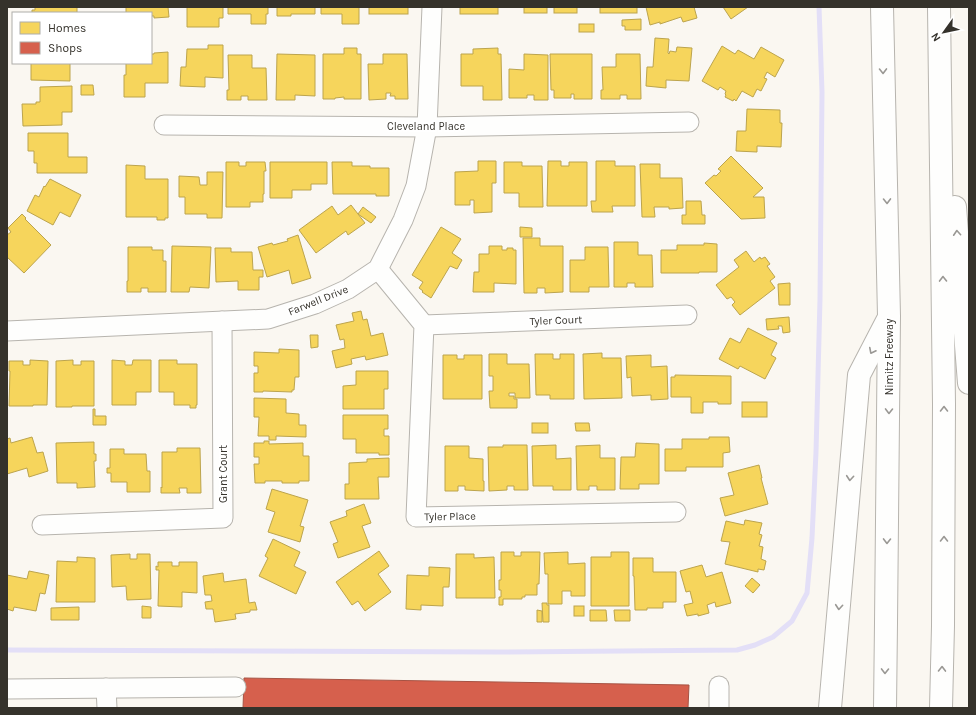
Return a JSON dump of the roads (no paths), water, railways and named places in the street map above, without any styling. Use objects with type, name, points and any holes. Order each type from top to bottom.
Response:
[{"type":"highway","name":"Nimitz Freeway","points":[[882,7],[889,316],[887,615],[884,708]]},
{"type":"highway","points":[[940,7],[969,383]]},
{"type":"highway","points":[[940,7],[944,404],[941,708]]},
{"type":"highway","points":[[830,708],[859,375],[889,316]]},
{"type":"street","name":"Farwell Drive","points":[[7,331],[268,319],[315,304],[348,289],[378,269],[403,220],[416,186],[427,126],[432,7]]},
{"type":"street","name":"Cleveland Place","points":[[164,125],[427,126],[689,122]]},
{"type":"street","points":[[378,269],[424,325]]},
{"type":"street","name":"Tyler Court","points":[[424,325],[687,315]]},
{"type":"street","name":"Grant Court","points":[[42,525],[223,518],[222,321]]},
{"type":"street","name":"Tyler Place","points":[[424,325],[416,517],[676,512]]},
{"type":"street","points":[[719,686],[719,708]]},
{"type":"street","points":[[7,689],[236,687]]},
{"type":"street","points":[[106,688],[107,708]]},
{"type":"waterway","points":[[7,650],[498,652],[737,650],[755,645],[773,637],[792,621],[807,593],[812,538],[820,299],[822,92],[819,7]]}]
